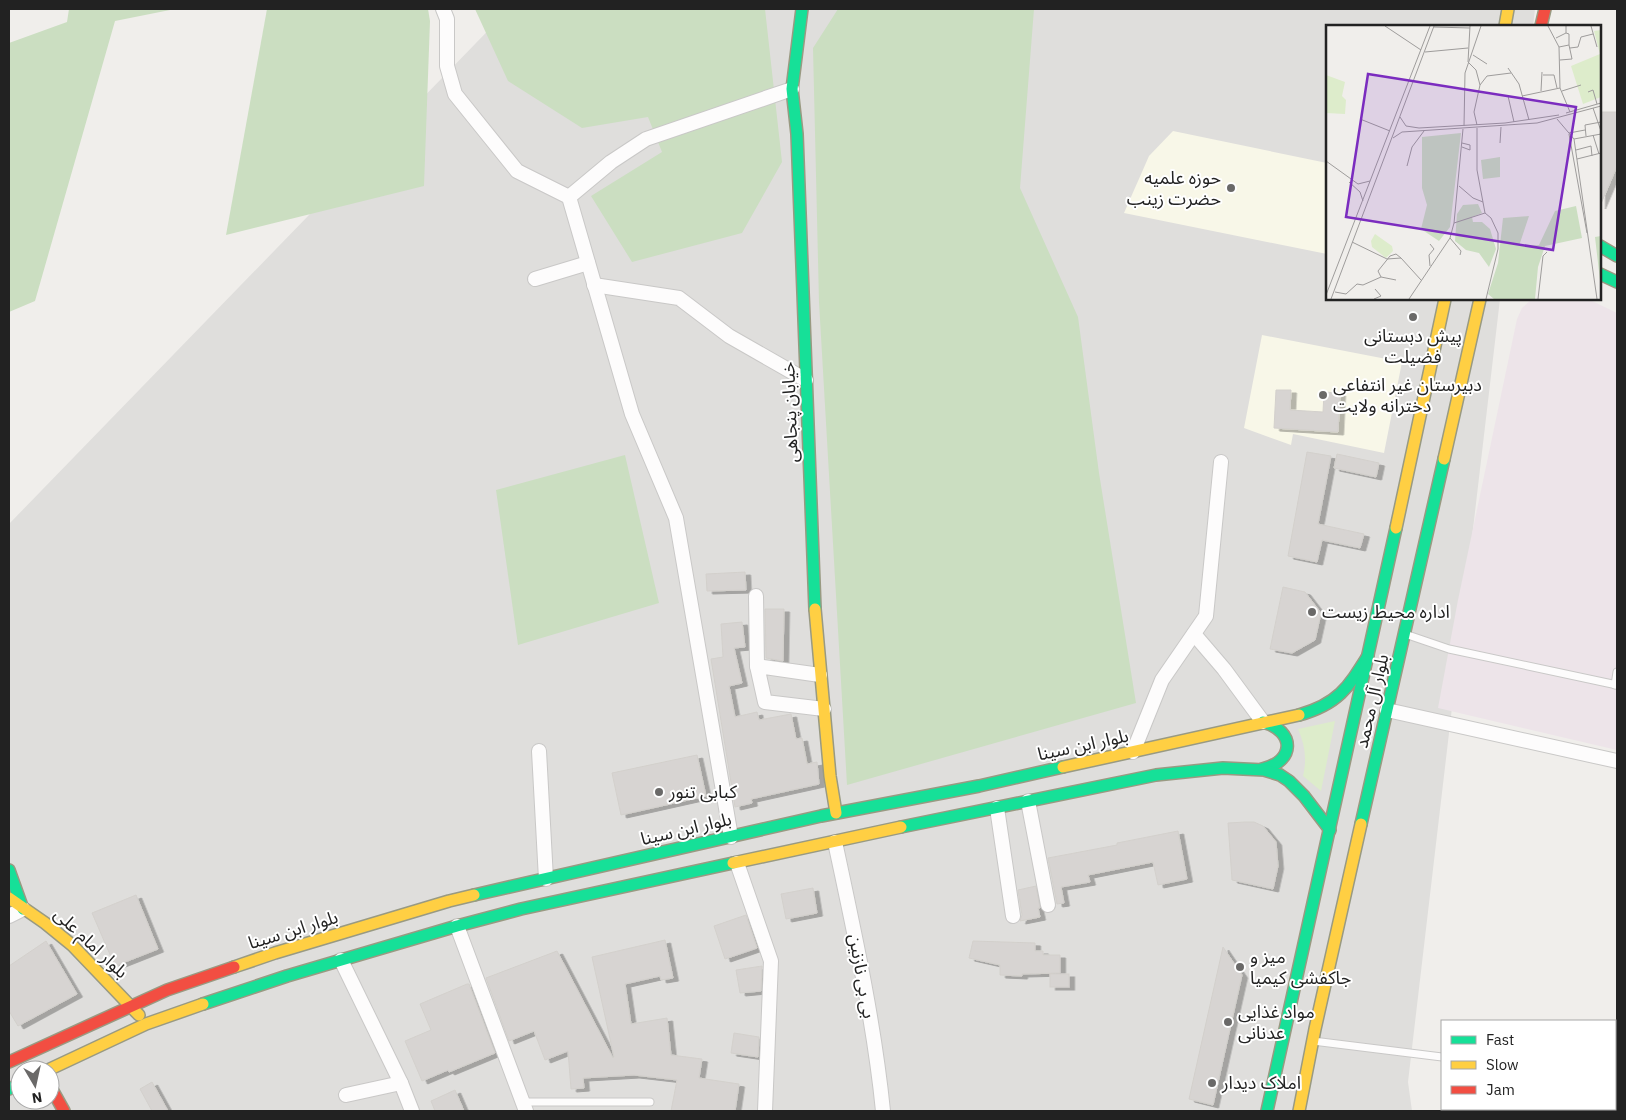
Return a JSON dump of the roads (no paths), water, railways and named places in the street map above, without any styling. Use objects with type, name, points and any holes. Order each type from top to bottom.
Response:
[{"type":"main road","name":"خیابان پنجاهی","points":[[802,9],[792,89],[797,134],[816,626],[830,776],[836,813]]},
{"type":"main road","points":[[1505,25],[1508,9]]},
{"type":"main road","points":[[1541,25],[1545,9]]},
{"type":"main road","points":[[1601,247],[1617,256]]},
{"type":"main road","points":[[1601,274],[1617,282]]},
{"type":"main road","name":"بلوار آل محمد","points":[[1267,1111],[1445,300]]},
{"type":"main road","name":"بلوار آل محمد","points":[[1299,1111],[1313,1041],[1480,300]]},
{"type":"main road","points":[[1478,311],[1485,300]]},
{"type":"main road","name":"بلوار ابن سینا","points":[[9,1062],[167,990],[276,953],[449,901],[836,813],[979,786],[1263,722],[1296,717],[1321,708],[1344,691],[1368,656]]},
{"type":"main road","points":[[60,1064],[146,1024],[287,976],[457,926],[531,907],[1028,801],[1175,773],[1224,767],[1269,769],[1284,757],[1287,744],[1280,728],[1269,722],[1263,722]]},
{"type":"main road","points":[[1262,769],[1288,779],[1330,830]]},
{"type":"main road","points":[[9,870],[23,909]]},
{"type":"main road","name":"بلوار امام علی","points":[[9,898],[72,945],[132,1006],[146,1024]]},
{"type":"street","points":[[443,9],[447,19],[447,66],[455,94],[517,171],[569,197],[632,414],[676,518],[730,837]]},
{"type":"street","points":[[569,197],[611,162],[646,139],[792,89]]},
{"type":"street","points":[[535,279],[588,264]]},
{"type":"street","points":[[594,285],[679,298],[729,336],[806,380]]},
{"type":"street","points":[[1133,752],[1162,680],[1206,616],[1221,462]]},
{"type":"street","points":[[756,596],[757,666],[765,702],[824,708]]},
{"type":"street","points":[[1194,634],[1224,668],[1263,722]]},
{"type":"street","points":[[757,666],[820,675]]},
{"type":"street","points":[[1387,710],[1617,761]]},
{"type":"street","points":[[539,751],[546,879]]},
{"type":"street","points":[[1028,801],[1048,905]]},
{"type":"street","points":[[997,808],[1013,916]]},
{"type":"street","name":"بی بی نازنین","points":[[835,842],[860,958],[883,1111]]},
{"type":"street","points":[[737,863],[771,961],[766,1111]]},
{"type":"street","points":[[9,916],[23,909]]},
{"type":"street","points":[[457,926],[524,1106]]},
{"type":"street","points":[[342,960],[401,1083],[412,1111]]},
{"type":"street","points":[[346,1095],[401,1083]]},
{"type":"lane","points":[[1405,634],[1449,649],[1616,685],[1617,672]]},
{"type":"lane","points":[[1313,1041],[1441,1057]]},
{"type":"lane","points":[[524,1106],[650,1102]]},
{"type":"place","name":"حوزه علمیه حضرت زینب","points":[[1231,188]]},
{"type":"place","name":"پیش دبستانی فضیلت","points":[[1413,317]]},
{"type":"place","name":"دبیرستان غیر انتفاعی دخترانه ولایت","points":[[1323,395]]},
{"type":"place","name":"اداره محیط زیست","points":[[1312,612]]},
{"type":"place","name":"کبابی تنور","points":[[659,792]]},
{"type":"place","name":"میز و جاکفشی کیمیا","points":[[1240,967]]},
{"type":"place","name":"مواد غذایی عدنانی","points":[[1228,1022]]},
{"type":"place","name":"املاک دیدار","points":[[1212,1083]]}]
